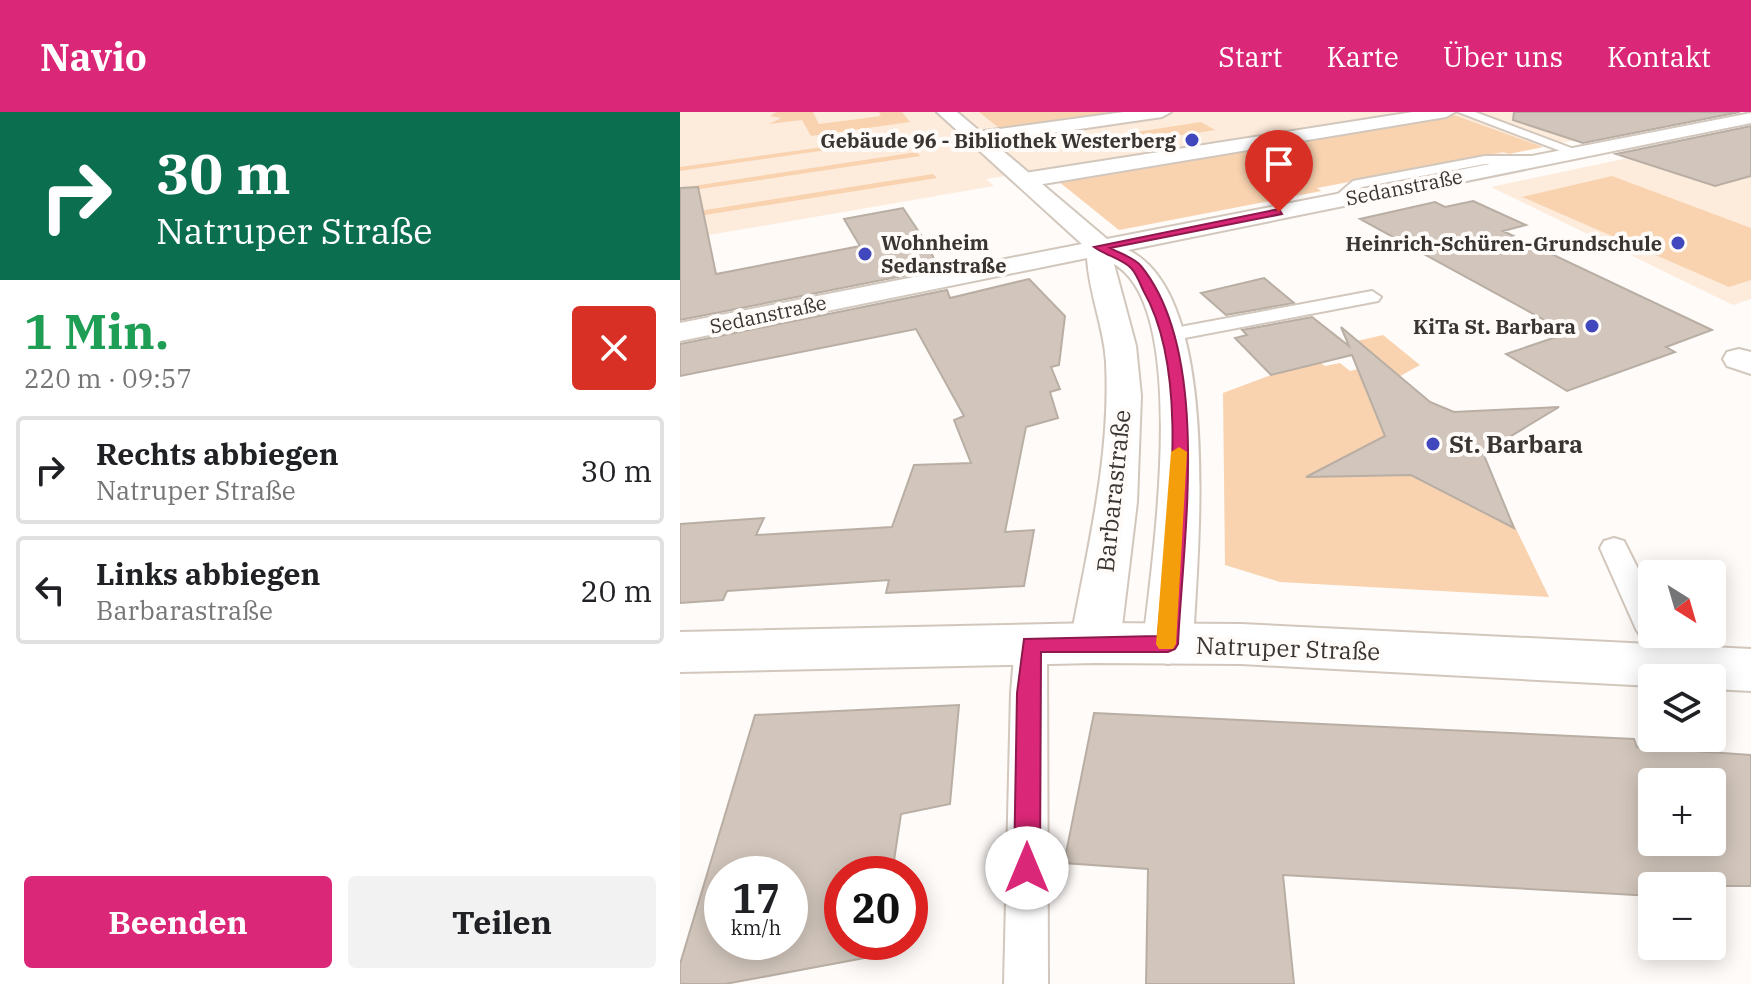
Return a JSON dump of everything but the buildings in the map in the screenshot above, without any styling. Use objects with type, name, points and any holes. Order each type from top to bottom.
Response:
[{"type":"street","points":[[946,112],[1100,247],[1136,266],[1157,304],[1169,335],[1178,395],[1179,464],[1168,644]]},
{"type":"street","points":[[977,138],[1162,112]]},
{"type":"street","points":[[1025,180],[1446,112]]},
{"type":"street","name":"Sedanstraße","points":[[680,332],[1751,118]]},
{"type":"street","name":"Barbarastraße","points":[[1095,643],[1120,463],[1123,406],[1121,358],[1113,315],[1099,272],[1100,247]]},
{"type":"street","name":"Natruper Straße","points":[[680,652],[1095,643],[1638,642]]},
{"type":"street","name":"Natruper Straße","points":[[1679,648],[1751,670]]},
{"type":"lane","points":[[1464,112],[1576,152]]},
{"type":"lane","points":[[1169,335],[1372,297]]},
{"type":"lane","points":[[1614,548],[1638,598]]},
{"type":"lane","points":[[1026,984],[1031,644]]},
{"type":"shaded area","points":[[680,112],[1729,112],[1317,188],[1321,191],[1119,230],[1045,170],[986,179],[994,186],[680,240]]},
{"type":"shaded area","points":[[776,112],[813,112],[819,124],[881,116],[879,112],[902,112],[910,122],[811,136],[802,120],[769,124],[781,118],[770,116]]},
{"type":"shaded area","points":[[979,112],[1110,112],[999,128]]},
{"type":"shaded area","points":[[1454,115],[1543,147],[1317,188],[1321,191],[1119,230],[1058,181]]},
{"type":"shaded area","points":[[1201,122],[1215,130],[1122,144],[1110,136]]},
{"type":"shaded area","name":"Heinrich-Schüren-Grundschule","points":[[1751,132],[1751,299],[1733,305],[1491,187]]},
{"type":"shaded area","points":[[902,136],[905,139],[680,171],[680,167]]},
{"type":"shaded area","points":[[917,152],[920,156],[680,192],[680,188]]},
{"type":"shaded area","points":[[933,174],[937,178],[680,219],[680,214]]},
{"type":"shaded area","points":[[1612,176],[1751,228],[1751,280],[1729,287],[1522,197]]},
{"type":"shaded area","points":[[1383,335],[1420,365],[1368,394],[1385,436],[1338,461],[1348,476],[1411,475],[1476,508],[1503,502],[1549,597],[1280,582],[1225,565],[1223,393],[1271,375],[1321,363],[1325,366],[1340,363],[1350,371],[1381,363],[1357,341]]},
{"type":"slow traffic","points":[[1166,644],[1179,452]]},
{"type":"place","name":"Gebäude 96 - Bibliothek Westerberg","points":[[1192,140]]},
{"type":"place","name":"Heinrich-Schüren-Grundschule","points":[[1678,243]]},
{"type":"place","name":"Wohnheim Sedanstraße","points":[[865,254]]},
{"type":"place","name":"KiTa St. Barbara","points":[[1592,326]]},
{"type":"place","name":"St. Barbara","points":[[1433,444]]},
{"type":"route","points":[[1027,868],[1031,644],[1168,644],[1179,464],[1178,395],[1171,345],[1157,304],[1136,266],[1100,247],[1279,212]]}]
